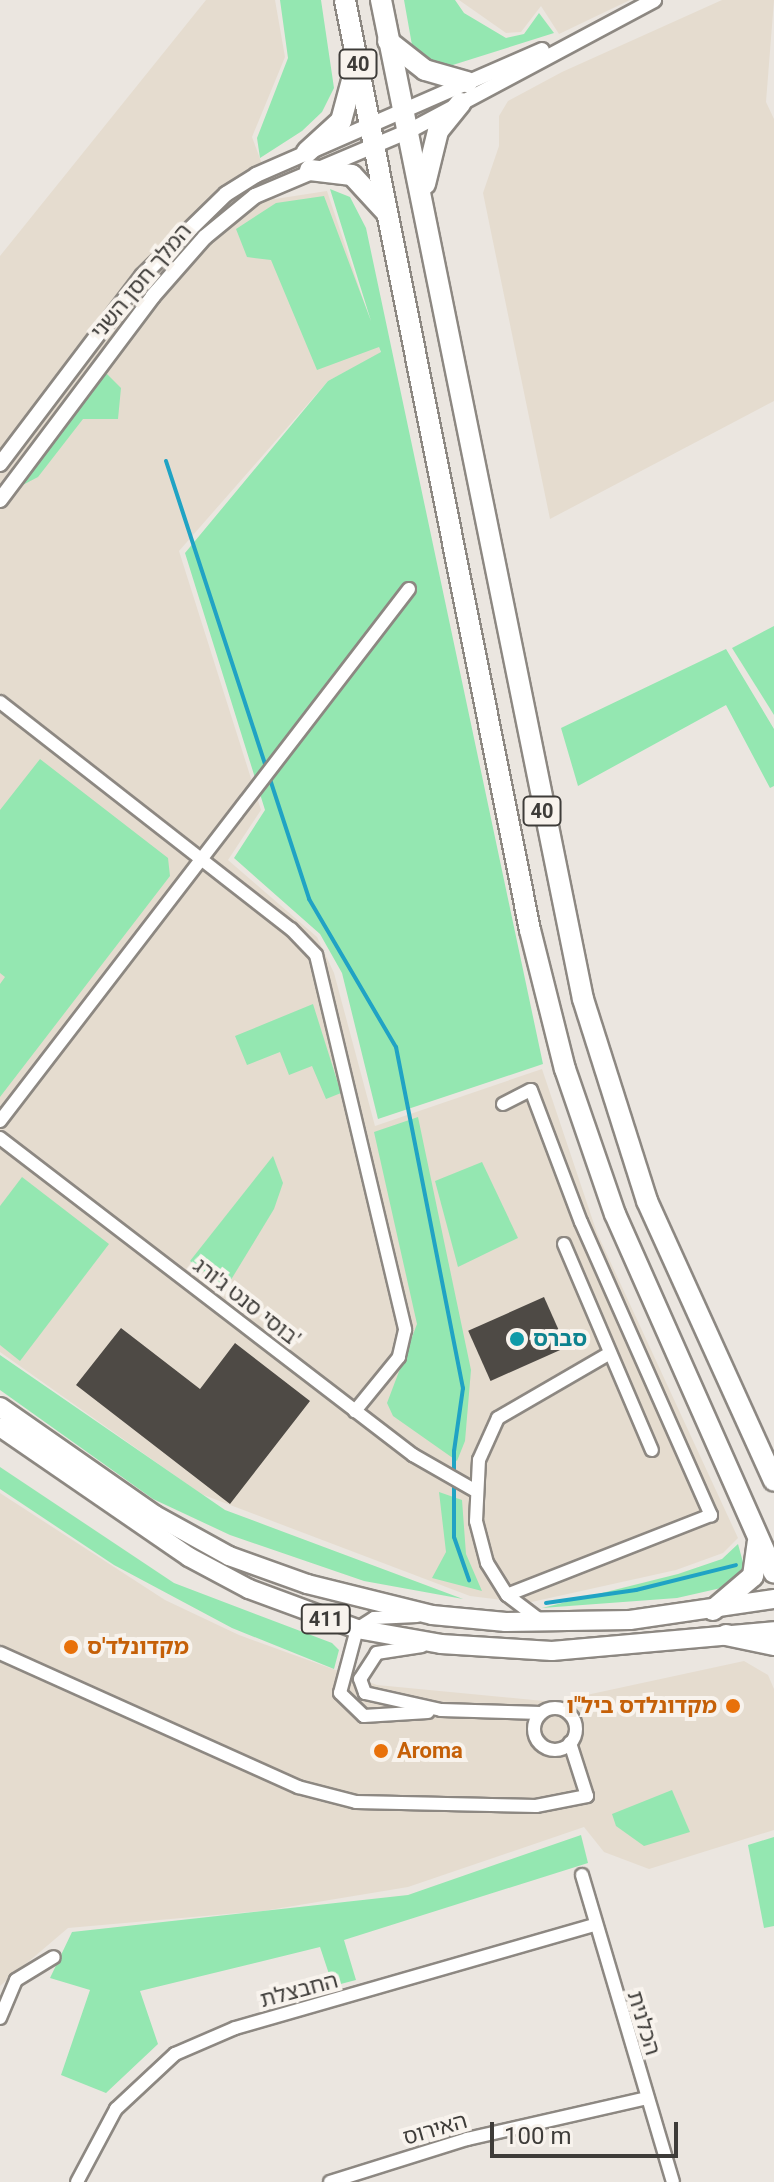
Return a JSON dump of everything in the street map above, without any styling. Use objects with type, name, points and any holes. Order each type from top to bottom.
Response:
[{"type":"highway","name":"40","points":[[345,0],[530,930],[565,1069],[615,1214],[774,1572]]},
{"type":"highway","name":"40","points":[[381,0],[564,922],[599,1059],[647,1201],[774,1481]]},
{"type":"highway","points":[[388,41],[425,70],[467,82]]},
{"type":"highway","points":[[355,49],[347,109],[308,161],[352,175],[391,221]]},
{"type":"highway","points":[[425,212],[433,144],[461,103]]},
{"type":"highway","points":[[713,1610],[753,1576],[759,1553],[755,1526]]},
{"type":"highway","points":[[726,1635],[774,1645]]},
{"type":"main road","name":"411","points":[[0,1407],[142,1507],[229,1556],[307,1584],[432,1615],[544,1623],[713,1610],[774,1599]]},
{"type":"main road","name":"411","points":[[0,1427],[189,1557],[249,1589],[357,1629],[441,1644],[552,1651],[774,1631]]},
{"type":"street","points":[[406,122],[461,103],[580,36],[654,0]]},
{"type":"street","points":[[406,122],[467,82],[580,36]]},
{"type":"street","name":"המלך חסן השני","points":[[0,464],[142,276],[194,220],[256,175],[308,161],[406,122]]},
{"type":"street","name":"המלך חסן השני","points":[[0,500],[153,296],[205,237],[255,196],[308,161]]},
{"type":"street","points":[[0,1121],[409,589]]},
{"type":"street","points":[[0,702],[298,935],[324,973],[405,1330],[399,1357],[355,1411]]},
{"type":"street","points":[[503,1104],[531,1090],[581,1222],[711,1515],[507,1595]]},
{"type":"street","name":"בוסי סנט ג'ורג'","points":[[0,1138],[437,1472],[472,1489]]},
{"type":"street","points":[[564,1244],[652,1450]]},
{"type":"street","points":[[544,1623],[507,1595],[479,1540],[472,1489],[485,1442],[498,1418],[610,1353]]},
{"type":"street","points":[[432,1615],[374,1618],[357,1629],[339,1683],[351,1710],[388,1716],[441,1710]]},
{"type":"street","points":[[0,1653],[298,1787],[356,1802],[536,1806],[587,1796],[570,1743],[575,1731],[568,1712],[441,1710],[371,1698],[360,1679],[372,1657],[385,1650],[441,1644]]},
{"type":"street","points":[[497,1713],[534,1732],[545,1747],[570,1743]]},
{"type":"street","points":[[534,1732],[541,1713]]},
{"type":"street","name":"הכלנית","points":[[582,1875],[594,1925],[673,2182]]},
{"type":"street","name":"החבצלת","points":[[77,2182],[116,2109],[175,2054],[235,2028],[594,1925]]},
{"type":"street","points":[[0,2018],[16,1980],[54,1957]]},
{"type":"street","name":"האירוס","points":[[330,2182],[467,2139],[647,2098]]},
{"type":"shaded area","points":[[206,0],[275,0],[285,57],[252,137],[275,199],[327,191],[381,353],[328,381],[179,551],[261,810],[228,860],[317,937],[334,973],[375,1126],[542,1069],[597,1233],[738,1538],[723,1553],[676,1570],[527,1603],[470,1596],[201,1494],[0,1352],[0,256]]},
{"type":"shaded area","points":[[459,0],[630,0],[559,34],[541,6],[521,32],[506,33]]},
{"type":"shaded area","points":[[722,0],[774,0],[766,102],[774,119],[774,401],[550,519],[483,193],[499,146],[499,116],[508,101],[562,72]]},
{"type":"shaded area","points":[[0,1493],[165,1600],[239,1635],[377,1685],[554,1702],[744,1661],[768,1675],[774,1689],[774,1830],[649,1869],[604,1852],[584,1827],[408,1887],[263,1911],[68,1928],[0,1986]]},
{"type":"green space","points":[[280,0],[321,0],[334,88],[322,112],[302,131],[260,158],[257,138],[288,58]]},
{"type":"green space","points":[[404,0],[455,0],[464,13],[506,38],[524,34],[539,13],[554,33],[440,69],[412,45]]},
{"type":"green space","points":[[330,189],[350,197],[366,228],[543,1064],[378,1119],[342,973],[320,934],[234,858],[265,810],[185,553],[328,381],[381,352],[379,347],[317,370],[271,260],[247,257],[236,229],[276,203],[324,196],[371,321]]},
{"type":"green space","points":[[105,372],[121,388],[118,419],[83,419],[38,477],[17,488]]},
{"type":"green space","points":[[774,626],[774,715],[732,648]]},
{"type":"green space","points":[[726,649],[774,729],[774,786],[770,788],[726,705],[578,786],[561,728]]},
{"type":"green space","points":[[40,759],[168,858],[170,876],[0,1097],[0,984],[5,977],[0,973],[0,810]]},
{"type":"green space","points":[[313,1004],[341,1093],[326,1099],[312,1066],[289,1075],[280,1052],[247,1065],[235,1036]]},
{"type":"green space","points":[[418,1117],[471,1370],[465,1441],[457,1461],[393,1416],[387,1403],[417,1324],[374,1132]]},
{"type":"green space","points":[[273,1156],[283,1183],[274,1209],[226,1288],[190,1261]]},
{"type":"green space","points":[[482,1162],[518,1238],[458,1267],[435,1181]]},
{"type":"green space","points":[[22,1177],[109,1244],[20,1361],[0,1345],[0,1206]]},
{"type":"green space","points":[[0,1355],[225,1510],[463,1599],[364,1581],[230,1535],[153,1499],[0,1390]]},
{"type":"green space","points":[[0,1467],[174,1583],[332,1643],[339,1650],[334,1669],[232,1628],[114,1565],[0,1489]]},
{"type":"green space","points":[[439,1492],[462,1500],[466,1554],[482,1591],[432,1578],[446,1552]]},
{"type":"green space","points":[[738,1544],[744,1566],[736,1583],[721,1588],[677,1598],[542,1608],[678,1574],[722,1559]]},
{"type":"green space","points":[[672,1790],[690,1832],[644,1846],[616,1826],[612,1814]]},
{"type":"green space","points":[[581,1835],[588,1863],[344,1940],[356,1980],[333,1986],[320,1947],[140,1991],[158,2044],[106,2093],[61,2075],[90,1990],[50,1978],[72,1932],[408,1895]]},
{"type":"green space","points":[[774,1837],[774,1926],[764,1928],[748,1845]]},
{"type":"building","name":"סברס","points":[[544,1297],[566,1347],[491,1381],[468,1331]]},
{"type":"building","points":[[121,1328],[200,1389],[235,1343],[310,1401],[230,1504],[76,1385]]},
{"type":"waterway","points":[[166,461],[309,899],[396,1047],[463,1388],[454,1451],[454,1537],[469,1580]]},
{"type":"waterway","points":[[546,1603],[636,1590],[736,1565]]},
{"type":"place","name":"סברס","points":[[517,1339]]},
{"type":"place","name":"מקדונלד'ס","points":[[71,1647]]},
{"type":"place","name":"מקדונלדס ביל\"ו","points":[[733,1706]]},
{"type":"place","name":"Aroma","points":[[381,1751]]}]
